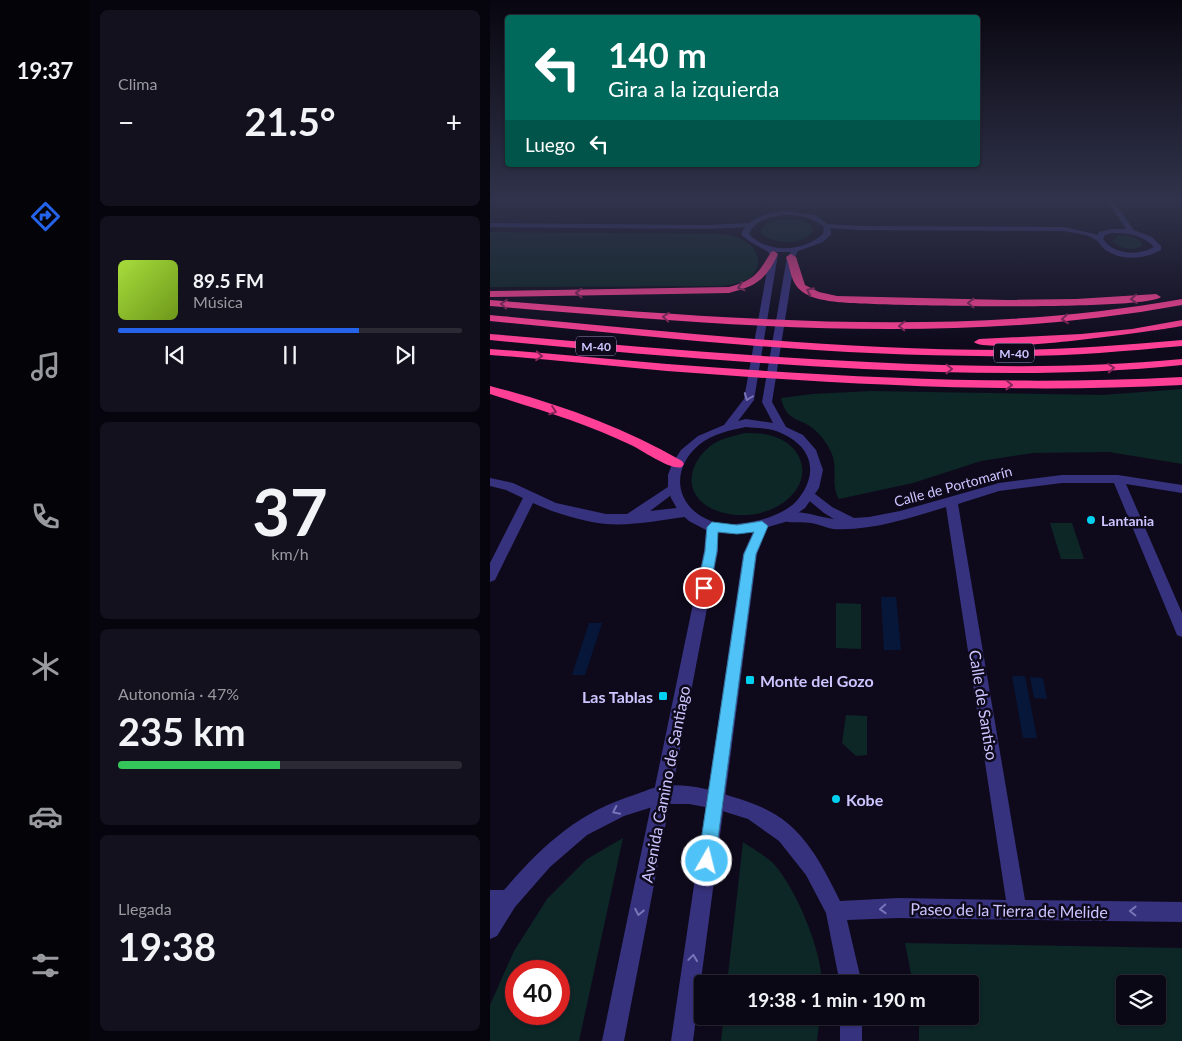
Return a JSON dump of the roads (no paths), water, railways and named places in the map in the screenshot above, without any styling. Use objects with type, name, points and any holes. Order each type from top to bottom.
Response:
[{"type":"highway","points":[[490,294],[729,290],[758,280],[765,272],[771,251]]},
{"type":"highway","points":[[791,257],[796,267],[795,275],[802,287],[821,296],[842,299],[941,303],[1037,303],[1137,299],[1182,294]]},
{"type":"highway","points":[[490,303],[714,320],[910,326],[993,324],[1080,317],[1182,302]]},
{"type":"highway","name":"M-40","points":[[490,318],[846,344],[1016,352],[1131,348],[1182,343]]},
{"type":"highway","points":[[846,344],[1036,341],[1182,323]]},
{"type":"highway","name":"M-40","points":[[490,337],[848,365],[1030,370],[1098,368],[1182,362]]},
{"type":"highway","points":[[490,352],[693,369],[855,379],[1025,385],[1182,381]]},
{"type":"highway","points":[[490,390],[636,442],[677,464]]},
{"type":"street","points":[[763,248],[771,251],[803,248]]},
{"type":"street","points":[[1107,248],[1132,255],[1149,254],[1158,248]]},
{"type":"street","points":[[781,428],[767,402],[791,257],[798,249]]},
{"type":"street","points":[[728,427],[750,400],[771,251]]},
{"type":"street","points":[[746,423],[764,423],[781,428],[798,436],[810,448],[817,462],[817,478],[810,495],[798,508],[785,517],[762,526],[737,530],[712,527],[697,521],[685,512],[675,497],[672,480],[677,464],[685,452],[697,441],[711,432],[746,423]]},
{"type":"street","name":"Calle de Portomarín","points":[[785,517],[811,518],[832,524],[869,522],[900,516],[999,487],[1062,479],[1118,479],[1182,489]]},
{"type":"street","points":[[1118,479],[1182,630]]},
{"type":"street","points":[[490,482],[509,486],[553,507],[606,519],[628,519],[685,512]]},
{"type":"street","points":[[628,519],[657,501],[674,486]]},
{"type":"street","points":[[810,495],[828,510],[851,522]]},
{"type":"street","points":[[490,576],[530,496]]},
{"type":"street","name":"Calle de Santiso","points":[[951,501],[1017,909]]},
{"type":"street","points":[[682,1041],[750,554],[762,526]]},
{"type":"street","name":"Avenida Camino de Santiago","points":[[613,1041],[711,551],[712,527]]},
{"type":"street","points":[[490,929],[499,900],[581,829],[620,808],[662,795],[689,795],[716,800],[753,812],[786,834],[813,868],[835,911],[849,975]]},
{"type":"street","name":"Paseo de la Tierra de Melide","points":[[835,911],[898,908],[1182,912]]},
{"type":"street","points":[[851,1025],[851,1041]]},
{"type":"water","points":[[881,597],[896,597],[901,650],[884,650]]},
{"type":"water","points":[[589,623],[602,623],[585,675],[572,675]]},
{"type":"water","points":[[1012,676],[1025,676],[1037,738],[1023,738]]},
{"type":"water","points":[[1030,677],[1043,678],[1047,699],[1034,698]]},
{"type":"place","name":"Lantania","points":[[1091,520]]},
{"type":"place","name":"Monte del Gozo","points":[[750,680]]},
{"type":"place","name":"Las Tablas","points":[[663,696]]},
{"type":"place","name":"Kobe","points":[[836,799]]}]
